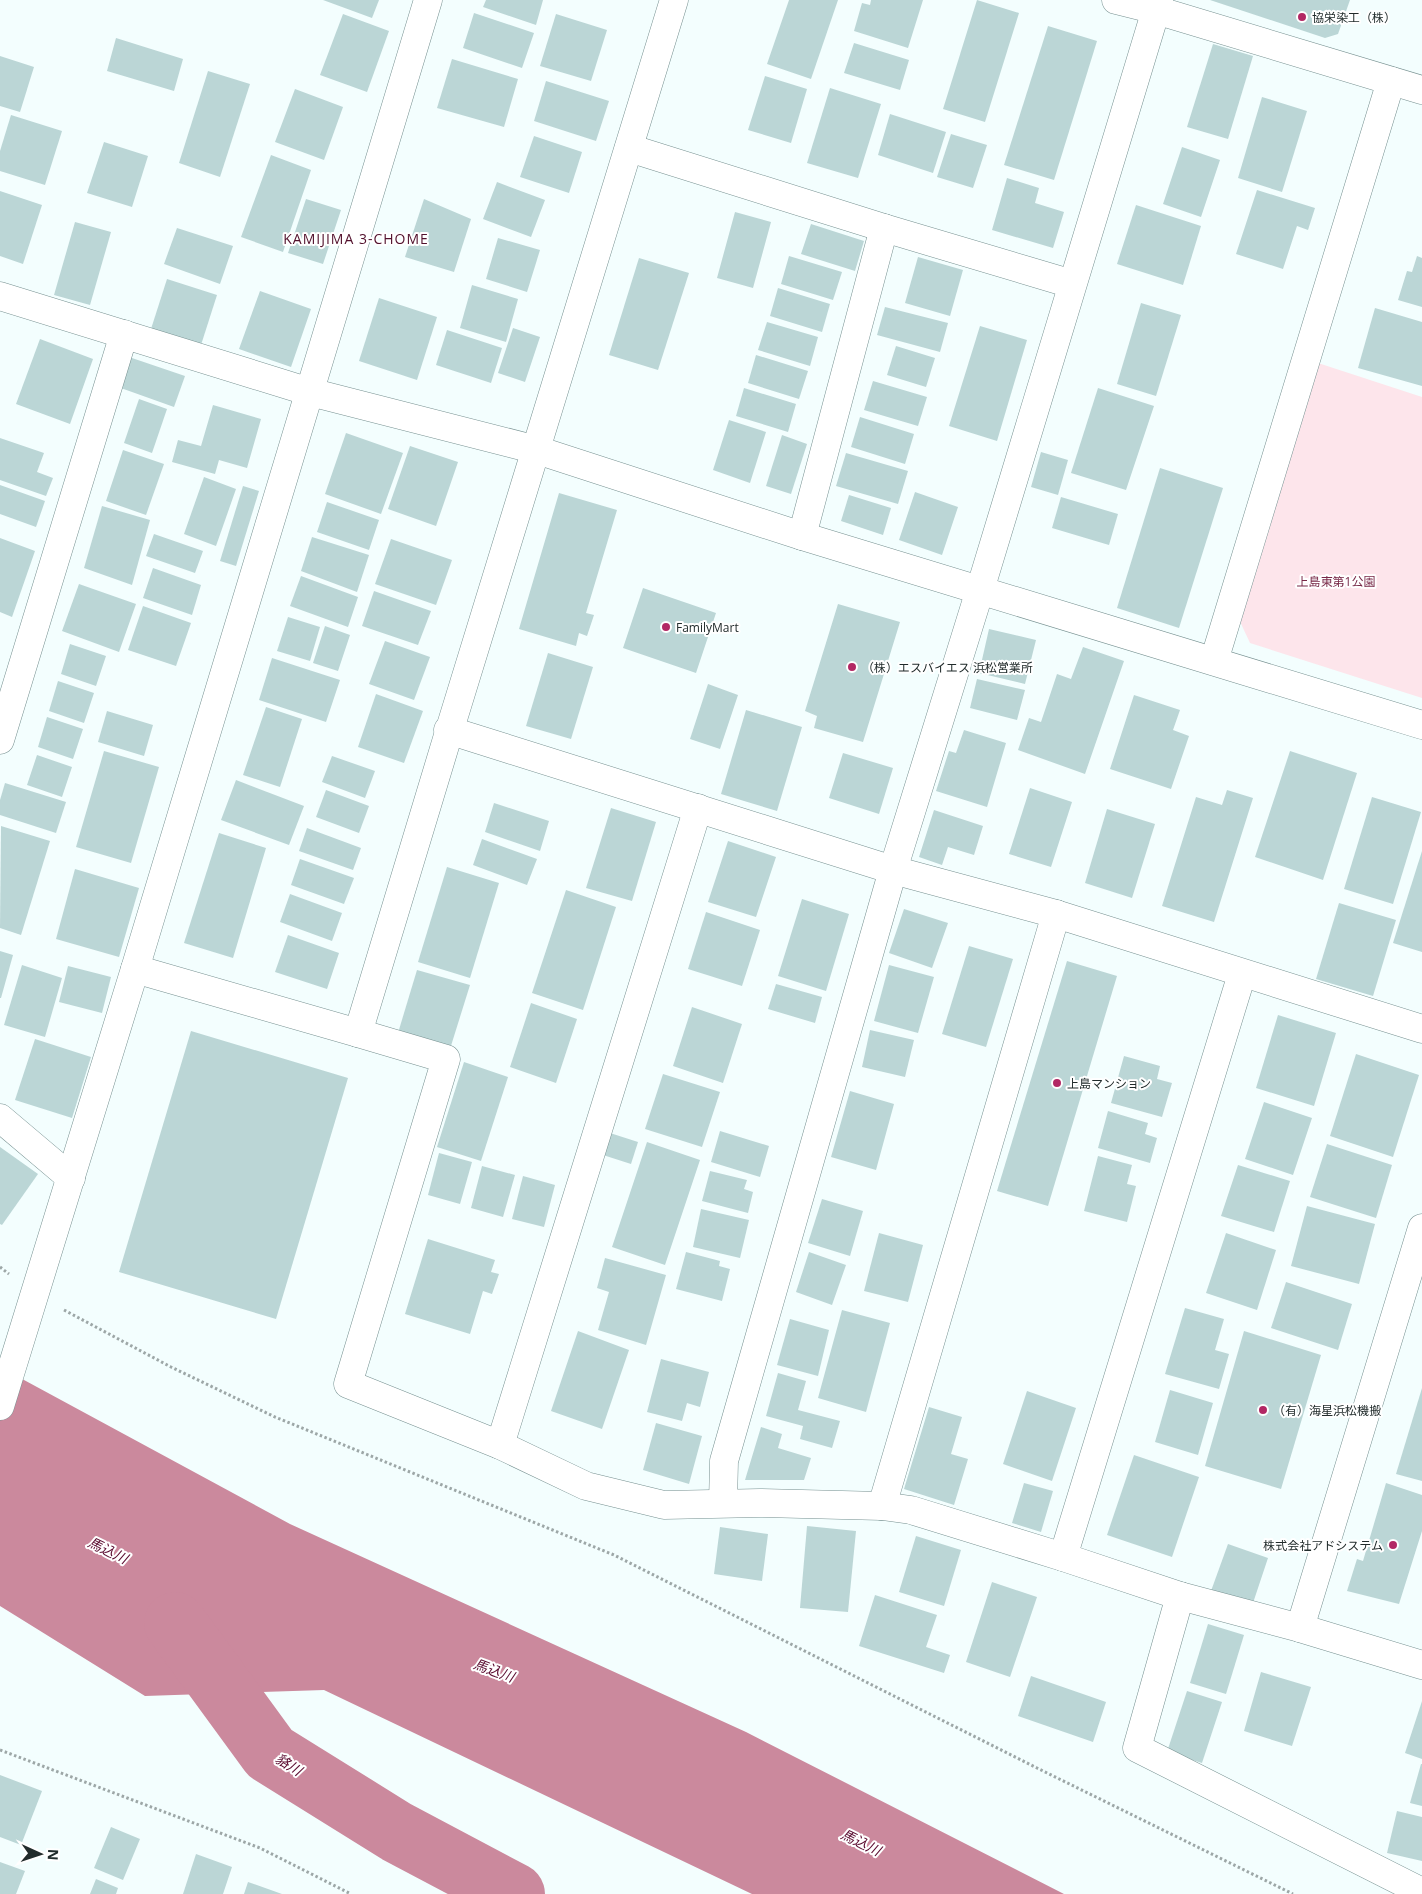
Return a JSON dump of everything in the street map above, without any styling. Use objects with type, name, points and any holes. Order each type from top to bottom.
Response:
[{"type":"street","points":[[0,1406],[33,1294],[71,1178],[135,969],[428,0]]},
{"type":"street","points":[[358,1033],[448,730],[537,450],[674,0]]},
{"type":"street","points":[[1116,0],[1157,5],[1422,90]]},
{"type":"street","points":[[723,1502],[724,1461],[893,870],[1157,5]]},
{"type":"street","points":[[1214,661],[1391,81]]},
{"type":"street","points":[[629,148],[884,228],[1072,284]]},
{"type":"street","points":[[802,536],[884,228]]},
{"type":"street","points":[[0,296],[310,392],[537,450],[802,536],[1422,724]]},
{"type":"street","points":[[0,740],[124,334]]},
{"type":"street","points":[[448,730],[893,870],[1056,914],[1422,1029]]},
{"type":"street","points":[[500,1445],[698,808]]},
{"type":"street","points":[[882,1506],[1056,914]]},
{"type":"street","points":[[135,969],[446,1059],[348,1384],[500,1445],[586,1486],[664,1505],[723,1502],[882,1506],[911,1510],[1063,1557],[1180,1596],[1300,1628],[1422,1665]]},
{"type":"street","points":[[1063,1557],[1242,974]]},
{"type":"street","points":[[0,1118],[71,1178]]},
{"type":"street","points":[[1300,1628],[1422,1228]]},
{"type":"street","points":[[1180,1596],[1138,1748],[1422,1892]]},
{"type":"path","points":[[33,1294],[171,1367],[275,1417],[614,1555],[1028,1764],[1293,1894]]},
{"type":"path","points":[[0,1750],[260,1848],[351,1894]]},
{"type":"green space","name":"上島東第1公園","points":[[1315,362],[1422,397],[1422,698],[1250,643],[1236,613]]},
{"type":"water","name":"馬込川","points":[[0,1367],[290,1524],[746,1732],[1064,1894],[752,1894],[324,1690],[145,1696],[0,1606]]},
{"type":"building","points":[[323,0],[379,0],[372,18]]},
{"type":"building","points":[[486,0],[543,0],[536,25],[483,7]]},
{"type":"building","points":[[789,0],[838,0],[811,79],[767,64]]},
{"type":"building","points":[[871,0],[923,0],[908,48],[854,31],[862,3],[870,5]]},
{"type":"building","points":[[977,0],[1019,13],[985,122],[943,109]]},
{"type":"building","name":"協栄染工（株）","points":[[1210,0],[1350,0],[1338,34],[1325,38]]},
{"type":"building","points":[[474,13],[534,33],[522,68],[463,48]]},
{"type":"building","points":[[343,14],[389,31],[367,92],[320,75]]},
{"type":"building","points":[[556,14],[607,30],[591,81],[540,66]]},
{"type":"building","points":[[1048,26],[1097,41],[1054,180],[1004,165]]},
{"type":"building","points":[[116,38],[183,59],[174,91],[107,71]]},
{"type":"building","points":[[854,43],[909,60],[900,90],[844,73]]},
{"type":"building","points":[[1213,44],[1253,56],[1228,139],[1187,127]]},
{"type":"building","points":[[0,56],[34,67],[20,112],[0,106]]},
{"type":"building","points":[[452,59],[518,79],[504,127],[437,108]]},
{"type":"building","points":[[208,71],[250,84],[220,177],[179,163]]},
{"type":"building","points":[[765,76],[807,89],[791,143],[748,130]]},
{"type":"building","points":[[546,81],[609,101],[596,141],[534,121]]},
{"type":"building","points":[[830,88],[881,104],[858,178],[807,163]]},
{"type":"building","points":[[295,89],[343,107],[324,160],[275,142]]},
{"type":"building","points":[[1262,97],[1307,111],[1282,192],[1238,178]]},
{"type":"building","points":[[890,114],[946,132],[933,173],[878,155]]},
{"type":"building","points":[[11,115],[62,131],[45,185],[0,171],[0,151]]},
{"type":"building","points":[[951,134],[987,145],[973,188],[937,177]]},
{"type":"building","points":[[534,136],[582,152],[569,193],[520,177]]},
{"type":"building","points":[[104,142],[148,156],[132,207],[87,193]]},
{"type":"building","points":[[1182,147],[1220,160],[1201,217],[1163,204]]},
{"type":"building","points":[[271,155],[311,170],[283,252],[241,237]]},
{"type":"building","points":[[1007,178],[1039,188],[1035,203],[1064,212],[1053,248],[992,230]]},
{"type":"building","points":[[497,182],[545,200],[531,237],[483,219]]},
{"type":"building","points":[[1257,190],[1315,208],[1308,230],[1297,226],[1283,269],[1236,254]]},
{"type":"building","points":[[0,191],[42,205],[23,264],[0,256]]},
{"type":"building","points":[[306,199],[341,210],[323,264],[288,253]]},
{"type":"building","points":[[424,199],[471,219],[454,272],[405,257]]},
{"type":"building","points":[[1136,205],[1201,226],[1183,285],[1117,264]]},
{"type":"building","points":[[735,212],[771,222],[753,288],[717,278]]},
{"type":"building","points":[[75,222],[111,232],[90,305],[54,295]]},
{"type":"building","points":[[811,224],[864,241],[855,271],[801,254]]},
{"type":"building","points":[[177,228],[233,246],[220,284],[164,264]]},
{"type":"building","points":[[498,238],[540,250],[527,292],[486,279]]},
{"type":"building","points":[[789,256],[842,272],[833,300],[781,284]]},
{"type":"building","points":[[1417,256],[1422,258],[1422,307],[1398,300],[1407,271],[1412,272]]},
{"type":"building","points":[[918,257],[963,270],[950,316],[905,303]]},
{"type":"building","points":[[639,258],[689,273],[658,370],[609,355]]},
{"type":"building","points":[[167,279],[217,295],[201,345],[151,329]]},
{"type":"building","points":[[472,285],[518,299],[506,342],[460,328]]},
{"type":"building","points":[[778,288],[830,304],[822,332],[770,316]]},
{"type":"building","points":[[260,291],[311,309],[291,367],[239,349]]},
{"type":"building","points":[[379,298],[437,317],[417,380],[359,361]]},
{"type":"building","points":[[1141,303],[1181,315],[1156,396],[1117,384]]},
{"type":"building","points":[[885,307],[948,323],[940,352],[877,335]]},
{"type":"building","points":[[1375,308],[1422,322],[1422,386],[1358,368]]},
{"type":"building","points":[[767,322],[818,337],[810,366],[758,350]]},
{"type":"building","points":[[980,326],[1027,340],[997,441],[949,426]]},
{"type":"building","points":[[513,328],[540,337],[525,382],[498,373]]},
{"type":"building","points":[[447,330],[502,348],[491,383],[436,365]]},
{"type":"building","points":[[40,339],[93,359],[70,424],[16,404]]},
{"type":"building","points":[[896,346],[935,358],[926,387],[887,375]]},
{"type":"building","points":[[756,355],[808,371],[799,399],[748,383]]},
{"type":"building","points":[[129,357],[185,376],[174,407],[118,387]]},
{"type":"building","points":[[873,381],[927,397],[918,426],[864,410]]},
{"type":"building","points":[[744,388],[796,404],[788,432],[736,416]]},
{"type":"building","points":[[1098,388],[1154,406],[1126,490],[1071,473]]},
{"type":"building","points":[[139,399],[167,409],[152,453],[124,443]]},
{"type":"building","points":[[213,405],[261,419],[247,468],[219,460],[215,474],[172,462],[178,440],[201,446]]},
{"type":"building","points":[[860,417],[914,434],[905,464],[851,447]]},
{"type":"building","points":[[729,420],[766,432],[750,483],[713,470]]},
{"type":"building","points":[[346,433],[403,453],[381,514],[325,494]]},
{"type":"building","points":[[782,435],[807,444],[791,494],[766,486]]},
{"type":"building","points":[[0,438],[44,453],[37,472],[53,478],[46,496],[0,480]]},
{"type":"building","points":[[410,446],[458,462],[436,526],[388,509]]},
{"type":"building","points":[[123,450],[164,464],[146,515],[106,501]]},
{"type":"building","points":[[1041,452],[1068,460],[1058,495],[1031,487]]},
{"type":"building","points":[[846,453],[908,471],[898,504],[836,486]]},
{"type":"building","points":[[1160,468],[1223,488],[1179,628],[1117,608]]},
{"type":"building","points":[[204,477],[236,489],[216,546],[184,534]]},
{"type":"building","points":[[0,485],[45,501],[36,527],[0,514]]},
{"type":"building","points":[[243,486],[259,491],[236,566],[220,561]]},
{"type":"building","points":[[915,492],[958,507],[942,555],[899,540]]},
{"type":"building","points":[[559,493],[617,510],[586,613],[594,615],[587,636],[579,633],[576,646],[519,629]]},
{"type":"building","points":[[849,495],[891,508],[883,535],[841,521]]},
{"type":"building","points":[[1061,497],[1118,514],[1109,545],[1052,528]]},
{"type":"building","points":[[327,502],[379,520],[369,550],[317,532]]},
{"type":"building","points":[[102,506],[150,520],[132,585],[84,568]]},
{"type":"building","points":[[154,534],[203,551],[195,573],[146,556]]},
{"type":"building","points":[[312,537],[369,555],[357,592],[301,571]]},
{"type":"building","points":[[0,538],[35,551],[12,617],[0,612]]},
{"type":"building","points":[[391,539],[452,560],[436,605],[375,584]]},
{"type":"building","points":[[153,568],[201,585],[192,615],[143,598]]},
{"type":"building","points":[[301,576],[358,597],[348,627],[290,606]]},
{"type":"building","points":[[79,584],[136,604],[119,652],[62,631]]},
{"type":"building","points":[[643,588],[716,613],[696,673],[623,648]]},
{"type":"building","points":[[374,591],[431,611],[418,645],[362,626]]},
{"type":"building","name":"（株）エスバイエス 浜松営業所","points":[[838,604],[900,622],[863,742],[814,728],[817,716],[805,711]]},
{"type":"building","points":[[143,606],[191,623],[176,666],[128,650]]},
{"type":"building","points":[[288,617],[320,627],[310,661],[277,651]]},
{"type":"building","points":[[325,626],[350,635],[338,671],[313,663]]},
{"type":"building","points":[[989,629],[1036,640],[1025,684],[979,673]]},
{"type":"building","points":[[385,641],[430,657],[414,700],[369,684]]},
{"type":"building","points":[[70,644],[106,656],[96,686],[61,674]]},
{"type":"building","points":[[1083,647],[1124,661],[1085,774],[1018,750],[1029,718],[1041,722],[1057,674],[1071,679]]},
{"type":"building","points":[[548,653],[593,667],[571,739],[526,726]]},
{"type":"building","points":[[272,658],[340,680],[326,722],[259,700]]},
{"type":"building","points":[[977,679],[1025,690],[1017,720],[970,708]]},
{"type":"building","points":[[58,681],[94,693],[84,723],[49,711]]},
{"type":"building","points":[[708,684],[738,695],[720,749],[690,739]]},
{"type":"building","points":[[376,694],[423,711],[404,763],[358,747]]},
{"type":"building","points":[[1134,695],[1180,710],[1173,730],[1189,736],[1171,789],[1110,769]]},
{"type":"building","points":[[266,707],[302,719],[280,787],[243,775]]},
{"type":"building","points":[[746,710],[802,727],[777,811],[721,794]]},
{"type":"building","points":[[107,711],[153,725],[144,756],[98,742]]},
{"type":"building","points":[[47,717],[83,729],[73,759],[38,747]]},
{"type":"building","points":[[964,730],[1006,743],[987,807],[936,791],[949,751],[956,753]]},
{"type":"building","points":[[104,751],[159,767],[131,863],[76,847]]},
{"type":"building","points":[[1290,751],[1357,773],[1323,880],[1255,857]]},
{"type":"building","points":[[843,753],[893,768],[879,814],[829,798]]},
{"type":"building","points":[[37,755],[72,767],[62,797],[27,785]]},
{"type":"building","points":[[332,756],[375,771],[365,798],[322,782]]},
{"type":"building","points":[[236,780],[304,806],[289,845],[221,820]]},
{"type":"building","points":[[5,783],[66,802],[56,833],[0,815],[0,800]]},
{"type":"building","points":[[1030,788],[1072,802],[1051,867],[1009,854]]},
{"type":"building","points":[[326,790],[369,806],[359,833],[316,817]]},
{"type":"building","points":[[1227,790],[1253,798],[1214,922],[1162,906],[1196,797],[1222,805]]},
{"type":"building","points":[[1372,797],[1421,812],[1393,904],[1344,889]]},
{"type":"building","points":[[494,803],[549,821],[540,851],[485,832]]},
{"type":"building","points":[[611,808],[656,822],[632,901],[586,888]]},
{"type":"building","points":[[1107,809],[1155,824],[1132,898],[1085,883]]},
{"type":"building","points":[[934,810],[983,826],[974,855],[948,847],[942,865],[919,857]]},
{"type":"building","points":[[1,826],[50,841],[21,935],[0,928]]},
{"type":"building","points":[[307,828],[361,848],[353,870],[299,851]]},
{"type":"building","points":[[219,833],[266,848],[233,958],[184,943]]},
{"type":"building","points":[[482,839],[537,859],[527,885],[473,865]]},
{"type":"building","points":[[728,841],[776,857],[756,917],[708,902]]},
{"type":"building","points":[[1422,851],[1422,952],[1393,943]]},
{"type":"building","points":[[300,859],[354,878],[344,904],[291,885]]},
{"type":"building","points":[[447,867],[499,883],[470,978],[418,962]]},
{"type":"building","points":[[75,869],[139,888],[119,957],[56,939]]},
{"type":"building","points":[[566,890],[616,907],[583,1010],[532,993]]},
{"type":"building","points":[[290,894],[342,913],[332,941],[280,922]]},
{"type":"building","points":[[802,899],[849,914],[826,991],[778,976]]},
{"type":"building","points":[[1339,903],[1396,920],[1373,996],[1316,979]]},
{"type":"building","points":[[904,909],[948,923],[932,968],[889,953]]},
{"type":"building","points":[[706,912],[760,930],[742,986],[688,969]]},
{"type":"building","points":[[288,935],[339,953],[327,989],[275,972]]},
{"type":"building","points":[[969,946],[1013,959],[986,1047],[942,1034]]},
{"type":"building","points":[[0,951],[13,955],[1,998],[0,998]]},
{"type":"building","name":"上島マンション","points":[[1067,961],[1117,976],[1048,1206],[997,1191]]},
{"type":"building","points":[[22,965],[62,978],[45,1037],[4,1025]]},
{"type":"building","points":[[889,965],[934,977],[918,1033],[874,1021]]},
{"type":"building","points":[[68,966],[111,977],[102,1013],[59,1002]]},
{"type":"building","points":[[417,970],[470,985],[450,1049],[398,1033]]},
{"type":"building","points":[[776,984],[822,997],[815,1023],[768,1009]]},
{"type":"building","points":[[531,1003],[577,1019],[556,1083],[510,1067]]},
{"type":"building","points":[[692,1007],[742,1024],[723,1083],[673,1066]]},
{"type":"building","points":[[1278,1015],[1336,1033],[1314,1106],[1256,1088]]},
{"type":"building","points":[[870,1030],[914,1040],[905,1077],[862,1067]]},
{"type":"building","points":[[191,1031],[348,1078],[276,1319],[119,1272]]},
{"type":"building","points":[[35,1039],[91,1057],[72,1118],[15,1100]]},
{"type":"building","points":[[1356,1054],[1419,1075],[1393,1157],[1330,1136]]},
{"type":"building","points":[[1124,1056],[1160,1066],[1157,1079],[1172,1083],[1162,1117],[1111,1103]]},
{"type":"building","points":[[464,1062],[508,1077],[481,1161],[437,1147]]},
{"type":"building","points":[[663,1074],[720,1092],[702,1147],[645,1129]]},
{"type":"building","points":[[850,1091],[894,1104],[876,1170],[831,1157]]},
{"type":"building","points":[[1264,1102],[1312,1118],[1293,1175],[1245,1159]]},
{"type":"building","points":[[1108,1111],[1148,1123],[1145,1134],[1157,1138],[1150,1163],[1098,1148]]},
{"type":"building","points":[[720,1131],[769,1146],[760,1177],[711,1162]]},
{"type":"building","points":[[610,1133],[638,1142],[631,1164],[603,1155]]},
{"type":"building","points":[[647,1142],[700,1160],[665,1265],[612,1247]]},
{"type":"building","points":[[1327,1144],[1392,1165],[1376,1218],[1310,1197]]},
{"type":"building","points":[[0,1147],[38,1174],[2,1225],[0,1224]]},
{"type":"building","points":[[439,1153],[472,1162],[460,1204],[428,1195]]},
{"type":"building","points":[[1098,1156],[1132,1165],[1127,1184],[1136,1186],[1127,1222],[1084,1211]]},
{"type":"building","points":[[1238,1165],[1290,1181],[1274,1232],[1221,1216]]},
{"type":"building","points":[[482,1166],[515,1175],[503,1217],[471,1208]]},
{"type":"building","points":[[710,1171],[747,1180],[744,1189],[753,1192],[748,1213],[702,1201]]},
{"type":"building","points":[[523,1176],[555,1185],[544,1227],[512,1219]]},
{"type":"building","points":[[822,1199],[863,1211],[850,1256],[808,1243]]},
{"type":"building","points":[[1307,1206],[1375,1224],[1359,1284],[1291,1266]]},
{"type":"building","points":[[701,1209],[749,1220],[740,1258],[693,1247]]},
{"type":"building","points":[[879,1233],[923,1245],[908,1302],[864,1291]]},
{"type":"building","points":[[1226,1233],[1276,1250],[1257,1310],[1206,1293]]},
{"type":"building","points":[[428,1239],[495,1260],[491,1272],[499,1274],[492,1294],[483,1291],[470,1334],[405,1314]]},
{"type":"building","points":[[686,1252],[720,1261],[719,1266],[730,1269],[722,1301],[676,1289]]},
{"type":"building","points":[[809,1252],[846,1265],[832,1305],[796,1292]]},
{"type":"building","points":[[605,1258],[666,1275],[646,1345],[598,1330],[609,1292],[597,1288]]},
{"type":"building","points":[[1286,1282],[1352,1304],[1338,1350],[1271,1328]]},
{"type":"building","points":[[1185,1308],[1224,1319],[1215,1350],[1229,1354],[1219,1389],[1165,1374]]},
{"type":"building","points":[[842,1310],[890,1323],[866,1412],[818,1398]]},
{"type":"building","points":[[790,1319],[829,1330],[818,1376],[777,1365]]},
{"type":"building","points":[[578,1331],[629,1350],[602,1429],[551,1411]]},
{"type":"building","name":"（有）海星浜松機搬","points":[[1244,1331],[1321,1355],[1281,1489],[1205,1466]]},
{"type":"building","points":[[661,1359],[709,1372],[700,1407],[687,1403],[682,1421],[647,1412]]},
{"type":"building","points":[[778,1373],[806,1381],[798,1410],[840,1421],[832,1448],[800,1439],[803,1426],[766,1416]]},
{"type":"building","points":[[1422,1388],[1422,1481],[1396,1474]]},
{"type":"building","points":[[1170,1390],[1213,1403],[1198,1455],[1155,1442]]},
{"type":"building","points":[[1027,1391],[1076,1408],[1052,1481],[1003,1464]]},
{"type":"building","points":[[929,1407],[962,1417],[951,1454],[968,1459],[954,1505],[904,1489]]},
{"type":"building","points":[[656,1423],[702,1436],[689,1484],[643,1470]]},
{"type":"building","points":[[761,1427],[782,1434],[778,1448],[811,1458],[804,1480],[745,1480]]},
{"type":"building","points":[[1134,1455],[1199,1477],[1172,1557],[1107,1535]]},
{"type":"building","points":[[1024,1483],[1053,1491],[1041,1532],[1012,1523]]},
{"type":"building","name":"株式会社アドシステム","points":[[1386,1483],[1422,1495],[1422,1531],[1399,1604],[1347,1591],[1357,1559],[1363,1561]]},
{"type":"building","points":[[807,1526],[856,1531],[848,1612],[800,1608]]},
{"type":"building","points":[[720,1527],[768,1534],[762,1581],[714,1574]]},
{"type":"building","points":[[916,1536],[961,1550],[944,1606],[899,1592]]},
{"type":"building","points":[[1228,1544],[1268,1558],[1252,1606],[1211,1591]]},
{"type":"building","points":[[992,1582],[1037,1597],[1010,1677],[966,1662]]},
{"type":"building","points":[[875,1595],[937,1615],[926,1647],[950,1655],[944,1673],[859,1646]]},
{"type":"building","points":[[1208,1624],[1244,1635],[1226,1694],[1190,1683]]},
{"type":"building","points":[[1261,1672],[1311,1687],[1292,1746],[1244,1731]]},
{"type":"building","points":[[1031,1676],[1106,1702],[1093,1742],[1018,1716]]},
{"type":"building","points":[[1187,1691],[1222,1702],[1202,1763],[1167,1752]]},
{"type":"building","points":[[1422,1701],[1422,1759],[1405,1753]]},
{"type":"building","points":[[1422,1764],[1422,1806],[1410,1803]]},
{"type":"building","points":[[0,1775],[42,1791],[21,1845],[0,1837]]},
{"type":"building","points":[[1397,1811],[1422,1817],[1422,1861],[1387,1853]]},
{"type":"building","points":[[111,1827],[140,1839],[123,1880],[94,1868]]},
{"type":"building","points":[[196,1854],[232,1867],[223,1894],[183,1894]]},
{"type":"building","points":[[0,1862],[25,1871],[16,1894],[0,1894]]},
{"type":"building","points":[[96,1879],[118,1888],[116,1894],[90,1894]]},
{"type":"building","points":[[248,1882],[282,1894],[244,1894]]},
{"type":"waterway","name":"貉川","points":[[175,1623],[270,1753],[397,1832],[514,1894]]},
{"type":"place","name":"協栄染工（株）","points":[[1302,17]]},
{"type":"place","name":"FamilyMart","points":[[666,627]]},
{"type":"place","name":"（株）エスバイエス 浜松営業所","points":[[852,667]]},
{"type":"place","name":"上島マンション","points":[[1057,1083]]},
{"type":"place","name":"（有）海星浜松機搬","points":[[1263,1410]]},
{"type":"place","name":"株式会社アドシステム","points":[[1393,1545]]},
{"type":"district","name":"KAMIJIMA 3-CHOME","points":[[356,238]]}]
